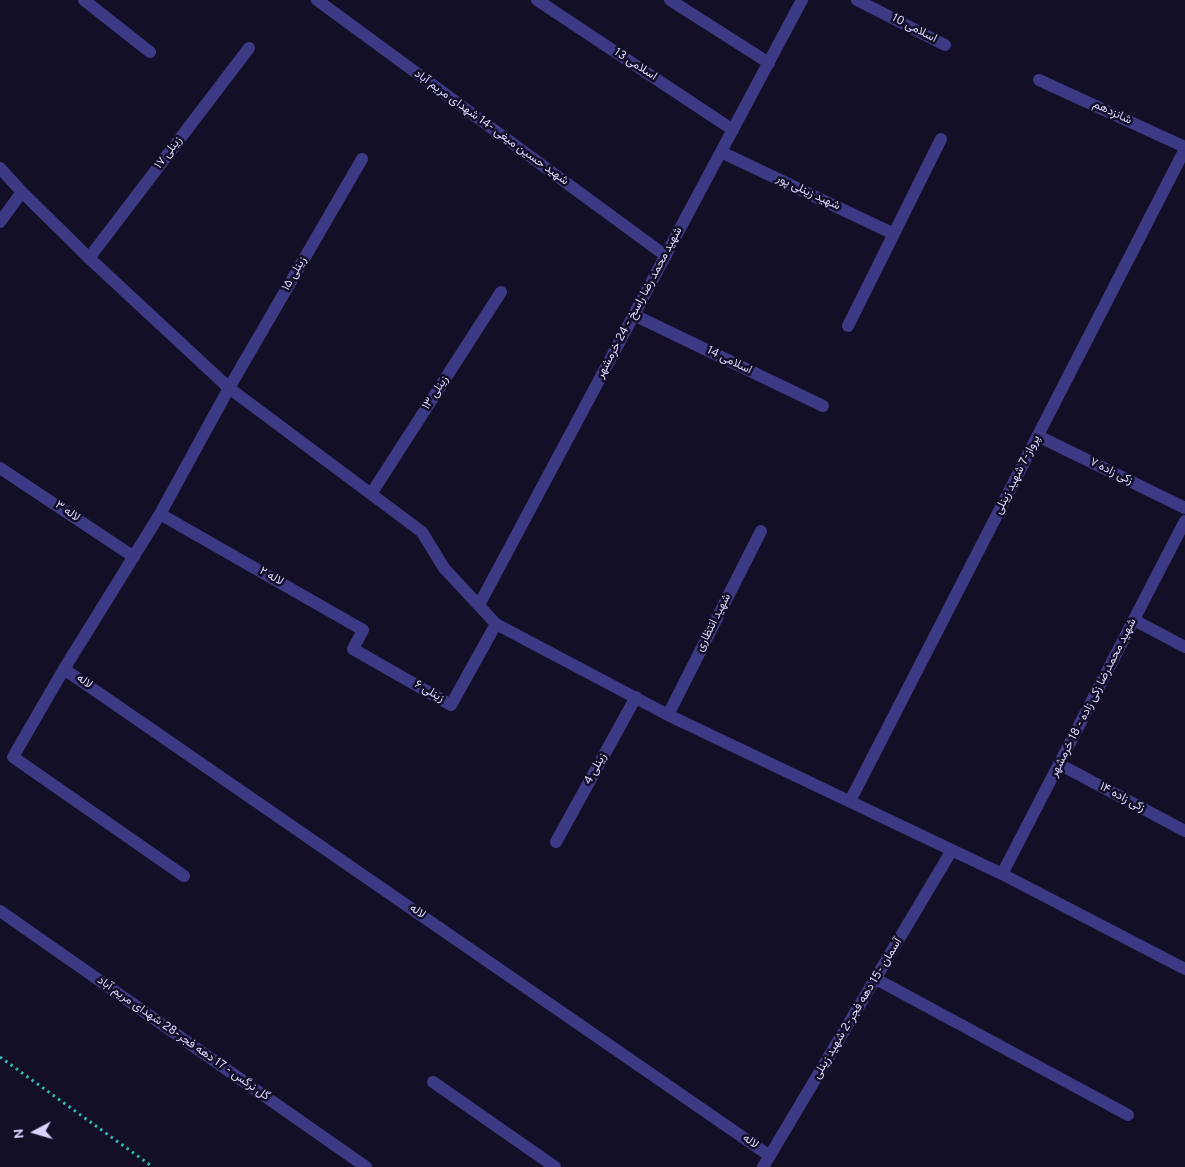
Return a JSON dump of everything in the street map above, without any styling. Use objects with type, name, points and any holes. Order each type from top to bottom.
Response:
[{"type":"street","points":[[84,0],[150,52]]},
{"type":"street","name":"شهید حسین میغی -14 شهدای مریم آباد","points":[[317,0],[666,256]]},
{"type":"street","name":"اسلامی 13","points":[[537,0],[733,130]]},
{"type":"street","points":[[670,0],[768,63]]},
{"type":"street","name":"شهید محمد رضا راسخ - 24 خرمشهر","points":[[479,606],[802,0]]},
{"type":"street","name":"اسلامی 10","points":[[857,0],[945,45]]},
{"type":"street","name":"زینلی ۱۷","points":[[89,258],[249,48]]},
{"type":"street","name":"شانزدهم","points":[[1039,80],[1185,148]]},
{"type":"street","points":[[848,326],[941,139]]},
{"type":"street","name":"پرواز-7 شهید زینلی","points":[[850,801],[1185,148]]},
{"type":"street","name":"شهید زینلی پور","points":[[721,152],[894,234]]},
{"type":"street","name":"زینلی ۱۵","points":[[228,388],[362,159]]},
{"type":"street","points":[[0,168],[89,258],[228,388],[422,532],[444,568],[496,624],[668,715],[1002,874],[1185,969]]},
{"type":"street","points":[[0,222],[22,192]]},
{"type":"street","name":"زینلی ۱۳","points":[[371,494],[501,292]]},
{"type":"street","name":"اسلامی 14","points":[[634,315],[823,406]]},
{"type":"street","name":"لاله","points":[[184,876],[13,757],[64,669],[160,514],[228,388]]},
{"type":"street","name":"زکی زاده ۷","points":[[1038,436],[1185,508]]},
{"type":"street","name":"لاله ۳","points":[[0,468],[134,557]]},
{"type":"street","name":"لاله ۲","points":[[160,514],[363,630],[353,648]]},
{"type":"street","name":"شهید محمدرضا زکی زاده - 18 خرمشهر","points":[[1002,874],[1185,521]]},
{"type":"street","name":"شهید انتظاری","points":[[668,715],[760,531]]},
{"type":"street","points":[[1134,620],[1185,647]]},
{"type":"street","name":"زینلی ۶","points":[[353,648],[451,705],[496,624]]},
{"type":"street","name":"لاله","points":[[64,669],[766,1161]]},
{"type":"street","name":"زینلی 4","points":[[556,842],[636,697]]},
{"type":"street","name":"زکی زاده ۱۴","points":[[1059,764],[1185,831]]},
{"type":"street","name":"آسمان -15 دهه فجر-2 شهید زینلی","points":[[766,1161],[952,850]]},
{"type":"street","name":"گل نرگس - 17 دهه فجر-28 شهدای مریم آباد","points":[[0,911],[366,1167]]},
{"type":"street","points":[[876,979],[1128,1116]]},
{"type":"street","points":[[433,1082],[555,1167]]},
{"type":"path","points":[[0,1057],[153,1167]]}]
